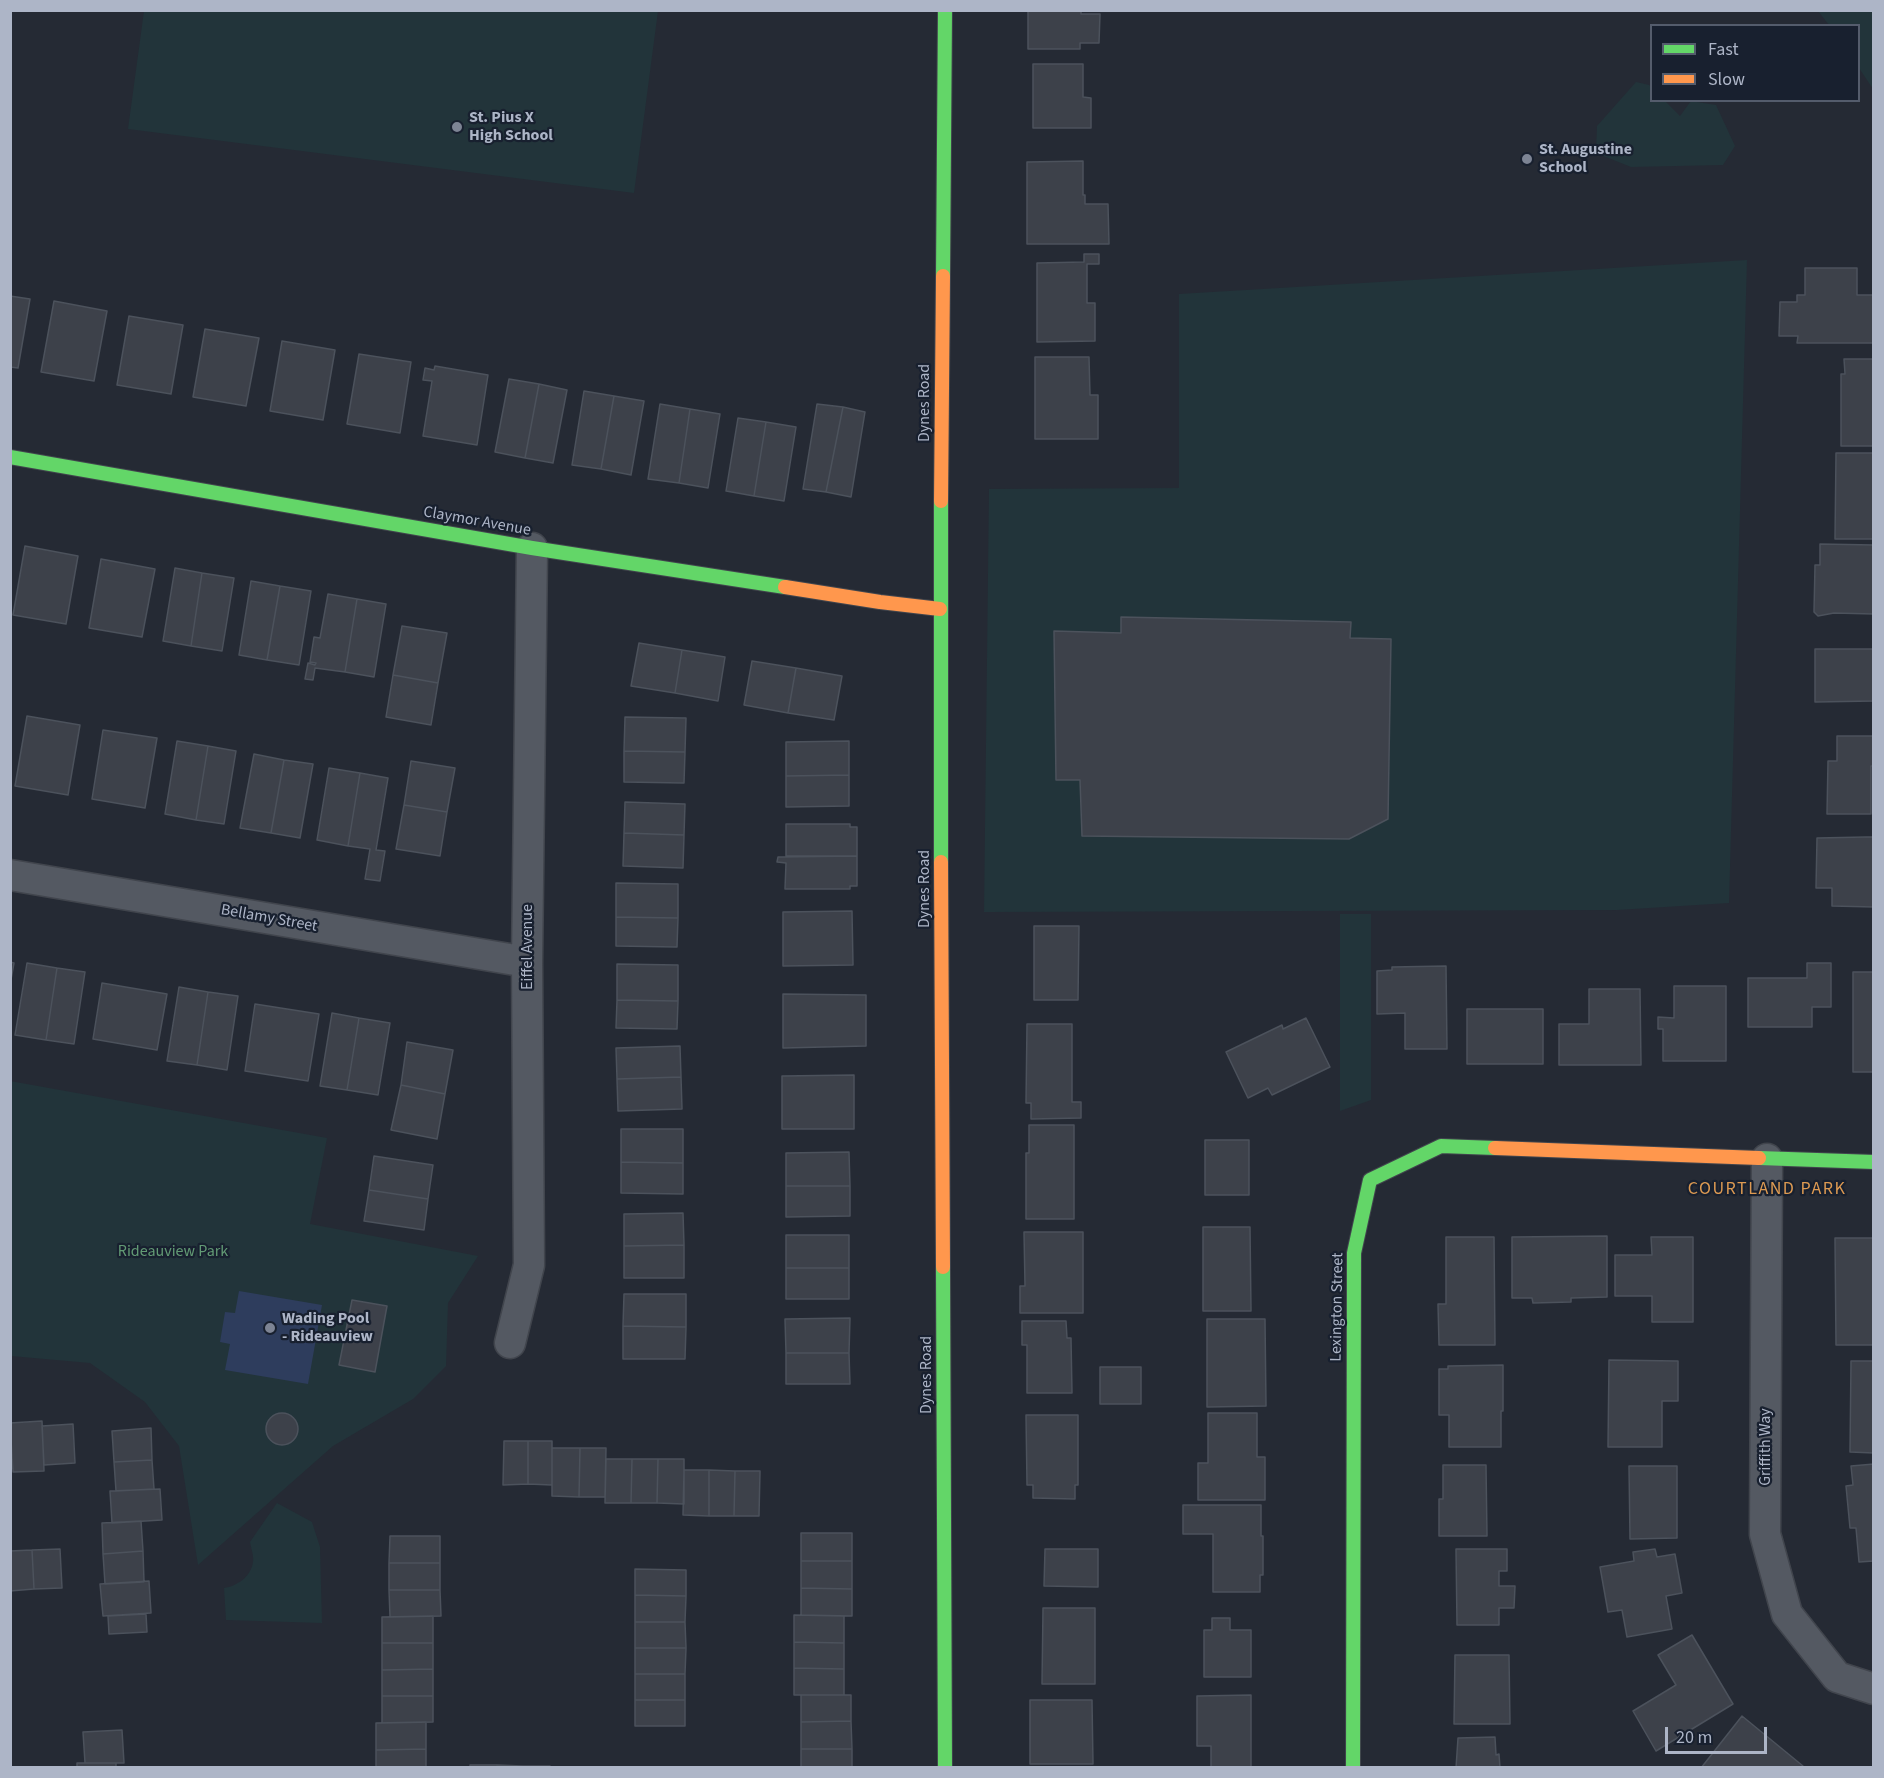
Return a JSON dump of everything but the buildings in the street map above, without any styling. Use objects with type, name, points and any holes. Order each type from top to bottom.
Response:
[{"type":"street","name":"Dynes Road","points":[[945,10],[940,609],[945,1767]]},
{"type":"street","name":"Claymor Avenue","points":[[10,457],[532,548],[880,602],[940,609]]},
{"type":"street","name":"Eiffel Avenue","points":[[510,1343],[529,1265],[527,962],[532,548]]},
{"type":"street","name":"Bellamy Street","points":[[10,875],[527,962]]},
{"type":"street","name":"Lexington Street","points":[[1353,1767],[1354,1253],[1370,1180],[1441,1146],[1874,1162]]},
{"type":"street","name":"Griffith Way","points":[[1767,1159],[1766,1534],[1787,1614],[1837,1677],[1874,1689]]},
{"type":"green space","points":[[144,11],[658,11],[634,193],[128,129]]},
{"type":"green space","points":[[1818,11],[1873,11],[1873,89],[1860,70],[1860,24],[1828,24]]},
{"type":"green space","points":[[1636,82],[1650,86],[1650,102],[1666,102],[1680,116],[1690,102],[1716,105],[1735,146],[1723,165],[1631,167],[1596,153],[1597,126]]},
{"type":"green space","points":[[1747,260],[1729,903],[1617,910],[984,912],[989,489],[1179,488],[1179,294]]},
{"type":"green space","points":[[1340,914],[1371,914],[1371,1100],[1340,1111]]},
{"type":"green space","name":"Rideauview Park","points":[[10,1081],[327,1138],[310,1224],[478,1256],[448,1303],[446,1366],[413,1399],[333,1446],[198,1565],[179,1446],[145,1402],[90,1363],[11,1356]]},
{"type":"green space","points":[[277,1503],[312,1522],[320,1547],[322,1623],[226,1620],[224,1588],[238,1583],[249,1572],[253,1560],[250,1542]]},
{"type":"water","name":"Wading Pool - Rideauview","points":[[239,1291],[322,1305],[308,1384],[225,1370],[230,1344],[220,1342],[225,1312],[235,1313]]},
{"type":"traffic: fast","points":[[943,276],[945,10]]},
{"type":"traffic: fast","points":[[10,457],[532,548],[785,587]]},
{"type":"traffic: fast","points":[[941,501],[941,862]]},
{"type":"traffic: fast","points":[[1353,1768],[1354,1253],[1370,1180],[1441,1146],[1495,1148]]},
{"type":"traffic: fast","points":[[1759,1158],[1874,1162]]},
{"type":"traffic: fast","points":[[943,1267],[945,1768]]},
{"type":"traffic: slow","points":[[941,501],[943,276]]},
{"type":"traffic: slow","points":[[785,587],[940,609]]},
{"type":"traffic: slow","points":[[941,862],[943,1267]]},
{"type":"traffic: slow","points":[[1495,1148],[1759,1158]]},
{"type":"place","name":"St. Pius X High School","points":[[457,127]]},
{"type":"place","name":"St. Augustine School","points":[[1527,159]]},
{"type":"place","name":"Wading Pool - Rideauview","points":[[270,1328]]},
{"type":"district","name":"COURTLAND PARK","points":[[1767,1190]]}]
